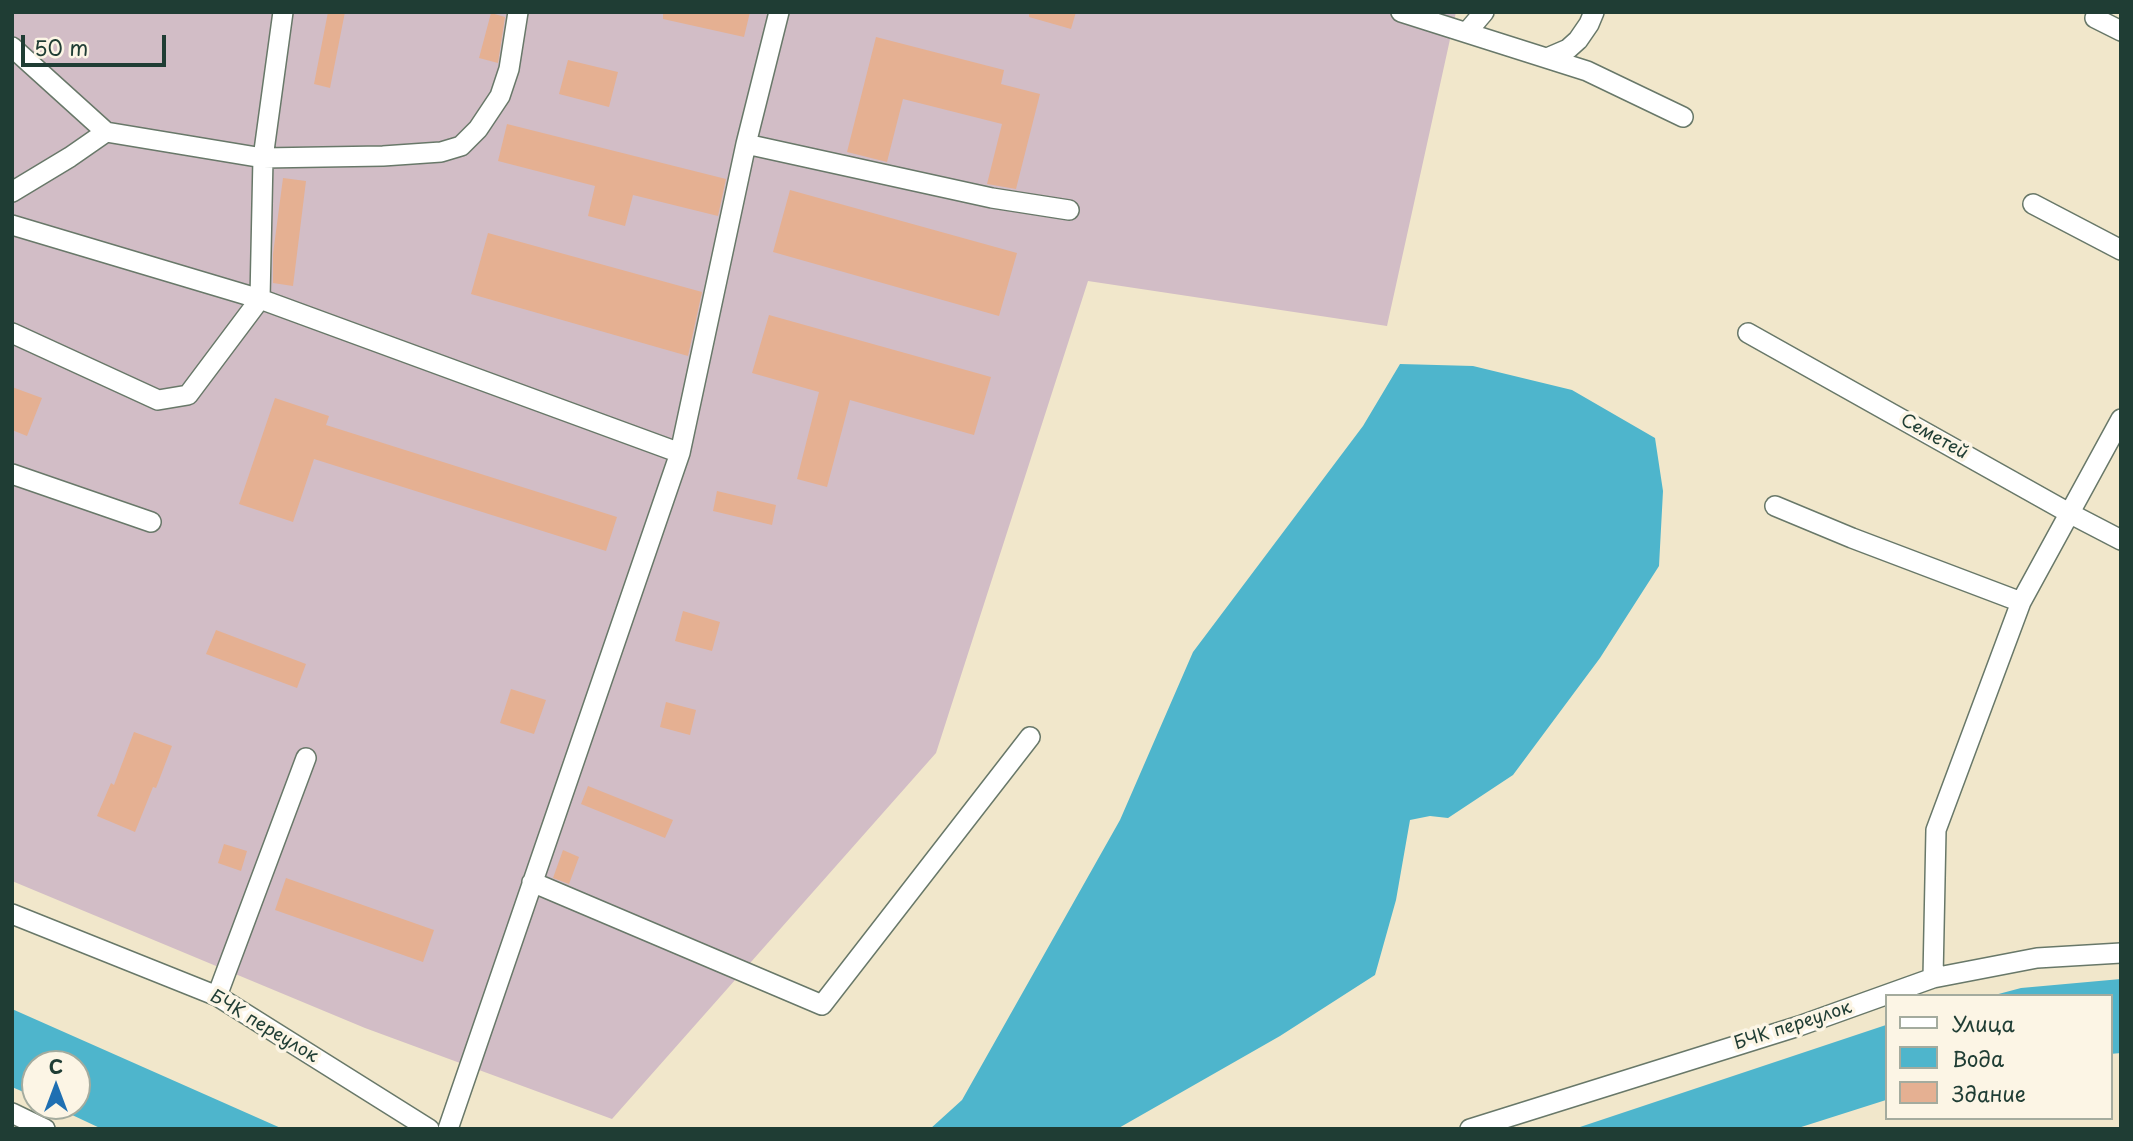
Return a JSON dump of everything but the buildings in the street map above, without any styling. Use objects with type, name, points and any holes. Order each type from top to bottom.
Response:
[{"type":"street","points":[[12,333],[158,400],[188,395],[260,299],[263,158],[283,12]]},
{"type":"street","points":[[12,47],[106,132],[263,158],[441,152],[461,146],[478,129],[500,96],[509,69],[518,12]]},
{"type":"street","points":[[448,1129],[680,453],[746,144],[779,12]]},
{"type":"street","points":[[1401,12],[1587,71],[1683,117]]},
{"type":"street","points":[[1467,32],[1484,12]]},
{"type":"street","points":[[1547,58],[1568,49],[1578,40],[1594,12]]},
{"type":"street","points":[[2095,18],[2121,32]]},
{"type":"street","points":[[12,192],[70,158],[106,132]]},
{"type":"street","points":[[746,144],[992,198],[1069,210]]},
{"type":"street","points":[[2032,204],[2121,250]]},
{"type":"street","points":[[12,225],[260,299],[680,453]]},
{"type":"street","name":"Семетей","points":[[1748,333],[2121,540]]},
{"type":"street","points":[[1933,978],[1936,830],[2021,601],[2121,419]]},
{"type":"street","points":[[12,474],[151,522]]},
{"type":"street","points":[[1775,506],[1852,538],[2021,601]]},
{"type":"street","points":[[533,882],[822,1005],[1030,737]]},
{"type":"street","points":[[217,996],[306,758]]},
{"type":"street","name":"БЧК переулок","points":[[12,914],[217,996],[429,1129]]},
{"type":"street","name":"БЧК переулок","points":[[1888,994],[1933,978],[2037,958],[2121,953]]},
{"type":"street","name":"БЧК переулок","points":[[1470,1129],[1799,1026],[1884,996]]},
{"type":"street","points":[[12,1113],[45,1129]]},
{"type":"shaded area","points":[[12,12],[1456,12],[1387,326],[1088,281],[936,753],[612,1119],[365,1028],[12,881]]},
{"type":"water","points":[[1400,364],[1473,366],[1572,390],[1655,438],[1663,491],[1659,566],[1600,658],[1513,775],[1448,818],[1430,816],[1410,820],[1396,900],[1375,975],[1280,1036],[1117,1129],[930,1129],[962,1100],[1120,820],[1193,652],[1363,426]]},
{"type":"water","points":[[2121,979],[2121,1053],[2112,1054],[2112,994],[1998,994],[2021,988]]},
{"type":"water","points":[[12,1009],[283,1129],[102,1129],[83,1120],[91,1120],[91,1050],[21,1050],[21,1091],[12,1087]]},
{"type":"water","points":[[1884,1026],[1884,1101],[1795,1129],[1574,1129]]}]
